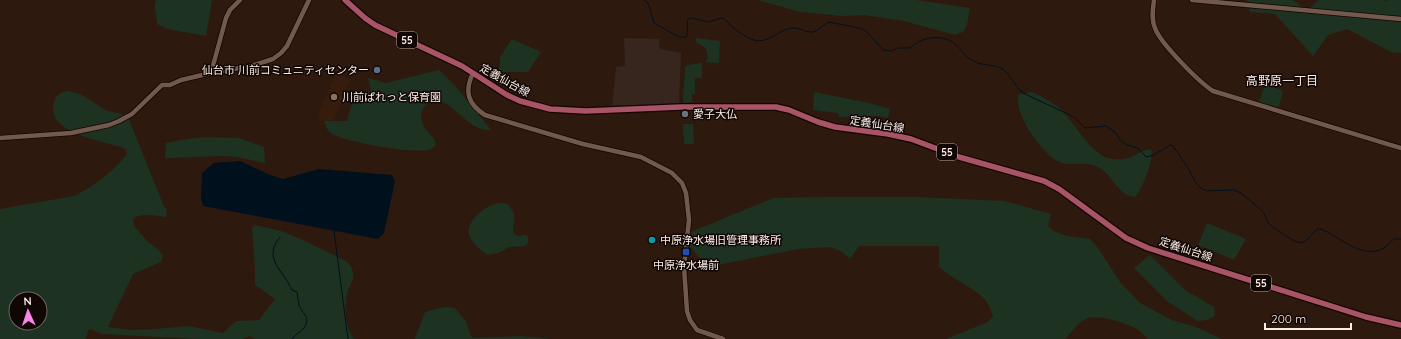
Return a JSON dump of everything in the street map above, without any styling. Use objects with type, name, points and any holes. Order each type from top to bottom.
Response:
[{"type":"main road","name":"定義仙台線","points":[[345,0],[375,25],[462,66],[507,95],[520,101],[550,109],[586,111],[681,107],[776,107],[789,110],[818,122],[835,127],[888,134],[911,140],[1000,170],[1036,178],[1051,184],[1126,238],[1148,248],[1366,317],[1401,325]]},
{"type":"street","points":[[211,73],[226,18],[230,10],[240,0]]},
{"type":"street","points":[[0,138],[71,132],[109,125],[132,114],[162,85],[170,85],[181,80],[251,66],[273,59],[281,53],[292,38],[309,0]]},
{"type":"street","points":[[1154,0],[1152,19],[1158,34],[1195,77],[1213,91],[1401,148]]},
{"type":"street","points":[[1192,0],[1401,19]]},
{"type":"street","points":[[473,73],[468,83],[468,97],[478,110],[486,115],[583,144],[641,157],[672,173],[682,182],[687,197],[689,220],[684,267],[687,311],[690,320],[697,330],[722,339]]},
{"type":"shaded area","points":[[624,38],[659,39],[660,49],[681,53],[679,105],[612,107],[616,67],[625,66]]},
{"type":"shaded area","name":"川前ぱれっと保育園","points":[[336,73],[350,79],[334,120],[322,121],[318,115]]},
{"type":"green space","points":[[156,0],[212,0],[206,36],[168,29],[157,24],[155,7]]},
{"type":"green space","points":[[758,0],[916,0],[970,8],[967,25],[963,32],[955,35],[904,21],[864,15],[842,16],[800,12]]},
{"type":"green space","points":[[1247,0],[1293,0],[1307,11],[1318,0],[1401,0],[1401,53],[1391,52],[1347,29],[1328,35],[1313,56],[1275,14],[1250,12]]},
{"type":"green space","points":[[695,38],[720,41],[719,63],[705,62],[708,58],[706,48],[697,43]]},
{"type":"green space","points":[[512,39],[541,52],[528,72],[499,72],[500,57]]},
{"type":"green space","points":[[702,63],[702,78],[695,78],[695,94],[692,94],[692,102],[685,104],[683,101],[685,68],[687,65]]},
{"type":"green space","points":[[439,70],[458,89],[491,130],[475,126],[449,105],[436,101],[425,106],[421,113],[424,128],[435,140],[436,144],[431,149],[397,149],[351,141],[332,134],[327,128],[324,121],[347,121],[352,104],[348,94],[360,96],[371,90],[368,78],[386,83]]},
{"type":"green space","points":[[1265,85],[1282,90],[1283,92],[1279,106],[1277,107],[1259,102]]},
{"type":"green space","points":[[68,91],[80,94],[107,111],[119,113],[128,117],[163,204],[167,210],[166,217],[145,215],[133,219],[134,226],[148,242],[158,249],[163,256],[161,262],[133,274],[108,327],[130,330],[188,326],[223,333],[236,321],[259,320],[275,299],[255,285],[252,229],[254,225],[281,231],[303,240],[346,261],[349,264],[353,271],[353,278],[347,293],[346,311],[347,323],[354,339],[255,339],[250,336],[242,339],[199,339],[102,334],[90,329],[86,339],[0,339],[0,209],[74,196],[103,178],[127,154],[124,148],[78,134],[67,129],[58,122],[54,113],[54,102],[57,96]]},
{"type":"green space","points":[[814,92],[869,103],[890,109],[888,118],[878,116],[839,117],[838,113],[813,110]]},
{"type":"green space","points":[[1032,92],[1058,107],[1086,141],[1099,153],[1106,157],[1113,159],[1124,159],[1151,149],[1152,153],[1150,166],[1141,188],[1135,197],[1124,193],[1103,170],[1094,165],[1062,163],[1047,153],[1031,133],[1020,112],[1018,102],[1019,94]]},
{"type":"green space","points":[[683,124],[693,124],[694,144],[684,144]]},
{"type":"green space","points":[[205,137],[239,138],[264,147],[265,163],[237,157],[223,156],[165,158],[166,143]]},
{"type":"green space","points":[[916,197],[1004,201],[1051,214],[1048,226],[1053,231],[1067,236],[1090,239],[1098,248],[1120,282],[1140,303],[1172,320],[1196,327],[1222,339],[1148,339],[1141,332],[1126,324],[1113,320],[1093,317],[1085,319],[1065,339],[946,339],[988,322],[993,316],[991,309],[978,293],[939,267],[939,246],[859,246],[850,259],[842,252],[831,247],[798,249],[708,267],[689,246],[686,234],[773,198]]},
{"type":"green space","points":[[500,203],[508,204],[514,213],[513,232],[517,236],[526,235],[528,237],[528,243],[526,246],[509,247],[498,253],[488,255],[478,247],[472,239],[469,228],[473,219],[481,211]]},
{"type":"green space","points":[[1207,223],[1246,239],[1234,260],[1198,245]]},
{"type":"green space","points":[[1150,255],[1185,290],[1214,307],[1215,316],[1207,320],[1198,321],[1168,302],[1134,268]]},
{"type":"green space","points":[[447,307],[455,308],[465,320],[472,338],[521,336],[551,339],[415,339],[425,312]]},
{"type":"water","points":[[240,161],[283,179],[319,169],[392,175],[395,181],[384,233],[378,239],[203,206],[201,198],[202,173],[214,163]]},
{"type":"waterway","points":[[644,0],[648,3],[654,23],[679,37],[686,37],[688,19],[692,18],[708,22],[723,18],[743,35],[757,41],[762,41],[792,28],[813,32],[829,22],[859,28],[866,31],[883,50],[891,51],[898,48],[910,48],[926,39],[944,38],[955,44],[968,58],[973,61],[1003,69],[1023,93],[1074,117],[1085,128],[1106,126],[1116,133],[1120,140],[1127,145],[1138,148],[1146,157],[1154,155],[1170,145],[1173,146],[1196,183],[1202,189],[1207,191],[1234,190],[1241,193],[1264,213],[1268,223],[1294,241],[1302,243],[1307,240],[1317,229],[1328,232],[1350,245],[1366,251],[1374,251],[1384,248],[1394,239],[1401,239]]},
{"type":"waterway","points":[[334,231],[348,339]]},
{"type":"waterway","points":[[280,237],[275,244],[273,251],[274,258],[292,290],[297,292],[299,305],[307,319],[304,328],[292,339]]},
{"type":"place","name":"仙台市 川前コミュニティセンター","points":[[377,70]]},
{"type":"place","name":"川前ぱれっと保育園","points":[[334,97]]},
{"type":"place","name":"愛子大仏","points":[[685,114]]},
{"type":"place","name":"中原浄水場旧管理事務所","points":[[652,240]]},
{"type":"place","name":"中原浄水場前","points":[[686,252]]},
{"type":"district","name":"高野原一丁目","points":[[1282,80]]}]
